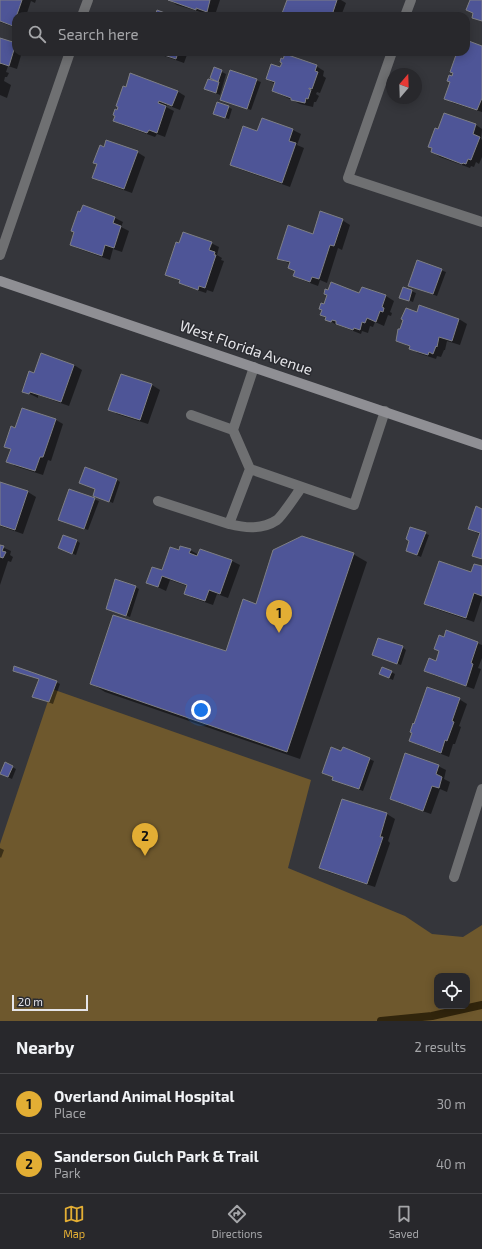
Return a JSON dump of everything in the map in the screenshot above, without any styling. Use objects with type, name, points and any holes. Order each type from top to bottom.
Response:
[{"type":"street","points":[[84,12],[88,0]]},
{"type":"street","points":[[406,12],[411,0]]},
{"type":"street","points":[[0,255],[69,56]]},
{"type":"street","points":[[391,56],[348,178],[482,222]]},
{"type":"street","name":"West Florida Avenue","points":[[0,281],[482,445]]},
{"type":"street","points":[[229,524],[250,469],[233,430],[254,367]]},
{"type":"street","points":[[250,469],[301,488],[354,505],[385,411]]},
{"type":"street","points":[[191,415],[233,430]]},
{"type":"street","points":[[158,501],[243,528],[257,528],[277,519],[301,488]]},
{"type":"street","points":[[454,877],[482,789]]},
{"type":"shaded area","points":[[52,689],[311,780],[288,868],[405,916],[432,934],[463,937],[482,925],[482,1021],[0,1021],[0,844]]},
{"type":"building","points":[[0,0],[22,0],[18,12],[12,12],[12,26],[0,21]]},
{"type":"building","points":[[168,0],[210,0],[207,12],[196,8],[196,10]]},
{"type":"building","points":[[287,0],[337,0],[333,12],[282,12]]},
{"type":"building","points":[[470,0],[482,0],[482,21],[472,18],[473,13],[466,10]]},
{"type":"building","points":[[0,38],[12,42],[12,56],[9,66],[0,63]]},
{"type":"building","points":[[470,42],[482,46],[482,98],[477,110],[444,99],[450,82],[447,81],[449,75],[452,76],[453,73],[450,72],[456,56],[470,56]]},
{"type":"building","points":[[167,56],[177,56],[176,59]]},
{"type":"building","points":[[284,56],[291,56],[317,65],[315,71],[318,72],[312,89],[309,88],[311,90],[305,103],[291,100],[291,98],[272,91],[275,82],[266,79],[271,64],[280,67],[282,63],[280,62],[281,58],[283,59]]},
{"type":"building","points":[[214,67],[222,70],[218,82],[210,78]]},
{"type":"building","points":[[230,70],[257,79],[247,109],[220,100]]},
{"type":"building","points":[[130,73],[178,91],[172,106],[159,101],[158,103],[166,106],[157,133],[149,130],[147,133],[113,121],[115,116],[113,115],[115,109],[117,110],[118,107],[116,106],[123,86],[126,87]]},
{"type":"building","points":[[208,79],[219,82],[216,93],[204,89]]},
{"type":"building","points":[[217,102],[229,106],[225,118],[213,114]]},
{"type":"building","points":[[444,113],[476,124],[473,134],[480,137],[471,160],[468,159],[466,164],[462,164],[431,152],[432,148],[428,147],[435,128],[438,129]]},
{"type":"building","points":[[262,118],[293,129],[289,141],[296,143],[282,183],[230,165],[243,126],[257,131]]},
{"type":"building","points":[[106,140],[138,151],[124,189],[92,178],[97,164],[93,163],[100,145],[104,147]]},
{"type":"building","points":[[83,205],[115,217],[113,223],[121,226],[114,248],[105,245],[102,256],[70,245],[74,232],[71,231],[78,211],[80,212]]},
{"type":"building","points":[[320,211],[343,219],[334,246],[330,245],[319,279],[312,277],[310,282],[293,276],[295,271],[288,268],[290,262],[277,259],[288,225],[313,234]]},
{"type":"building","points":[[183,232],[212,242],[209,250],[215,252],[214,255],[216,255],[205,288],[199,286],[198,290],[179,283],[180,280],[165,275],[176,242],[179,243]]},
{"type":"building","points":[[417,260],[442,269],[433,294],[408,286]]},
{"type":"building","points":[[331,282],[359,293],[362,287],[386,295],[382,307],[384,308],[383,312],[380,311],[376,322],[367,318],[365,323],[362,322],[360,330],[354,328],[353,330],[336,324],[336,321],[332,320],[331,322],[325,320],[326,317],[320,315],[322,310],[319,309],[321,303],[324,304],[327,295],[324,294],[325,289],[328,290]]},
{"type":"building","points":[[403,287],[412,290],[409,301],[399,298]]},
{"type":"building","points":[[419,305],[459,319],[452,341],[439,337],[437,347],[436,346],[433,354],[429,352],[428,355],[409,349],[410,346],[396,341],[398,329],[400,329],[403,320],[401,319],[406,308],[417,312]]},
{"type":"building","points":[[41,353],[74,365],[61,402],[30,392],[29,394],[22,392],[29,371],[34,373]]},
{"type":"building","points":[[121,374],[152,384],[140,420],[108,410]]},
{"type":"building","points":[[22,408],[56,419],[43,457],[40,457],[35,471],[6,462],[11,449],[4,447],[11,426],[15,428]]},
{"type":"building","points":[[85,467],[117,479],[109,502],[93,496],[95,489],[79,483]]},
{"type":"building","points":[[0,482],[28,491],[15,530],[0,525]]},
{"type":"building","points":[[69,489],[95,498],[84,529],[58,520]]},
{"type":"building","points":[[476,506],[482,509],[482,559],[472,556],[480,533],[468,529]]},
{"type":"building","points":[[410,527],[426,532],[417,555],[406,551],[409,541],[406,539]]},
{"type":"building","points":[[63,535],[77,540],[72,554],[58,548]]},
{"type":"building","points":[[302,536],[354,553],[287,752],[90,684],[113,615],[226,651],[243,599],[256,604],[273,550]]},
{"type":"building","points":[[0,545],[4,546],[2,551],[6,552],[3,558],[0,557]]},
{"type":"building","points":[[180,546],[191,549],[189,553],[197,556],[200,549],[232,560],[220,594],[209,590],[205,601],[184,594],[187,585],[162,576],[158,587],[146,583],[152,567],[162,570],[170,547],[179,550]]},
{"type":"building","points":[[439,561],[471,572],[474,564],[482,566],[482,596],[474,593],[466,618],[424,604]]},
{"type":"building","points":[[115,579],[136,586],[126,616],[106,609]]},
{"type":"building","points":[[446,630],[478,642],[471,663],[473,664],[466,686],[424,671],[429,658],[436,661],[439,651],[434,649],[439,635],[444,637]]},
{"type":"building","points":[[378,638],[403,646],[397,664],[372,655]]},
{"type":"building","points":[[14,666],[57,681],[49,702],[32,697],[39,679],[13,671]]},
{"type":"building","points":[[382,667],[392,671],[389,678],[379,674]]},
{"type":"building","points":[[427,687],[460,698],[452,721],[454,722],[447,741],[445,740],[441,753],[409,741],[413,723],[414,724]]},
{"type":"building","points":[[331,747],[341,751],[343,747],[370,758],[359,789],[332,780],[333,777],[322,773]]},
{"type":"building","points":[[405,753],[439,765],[436,774],[442,777],[439,788],[432,786],[423,811],[390,799]]},
{"type":"building","points":[[5,762],[13,766],[8,777],[0,774]]},
{"type":"building","points":[[342,799],[387,813],[380,837],[383,837],[367,884],[319,868]]},
{"type":"waterway","points":[[381,1021],[432,1016],[482,1005]]},
{"type":"place","name":"Overland Animal Hospital","points":[[279,633]]},
{"type":"place","name":"Sanderson Gulch Park & Trail","points":[[145,856]]}]
